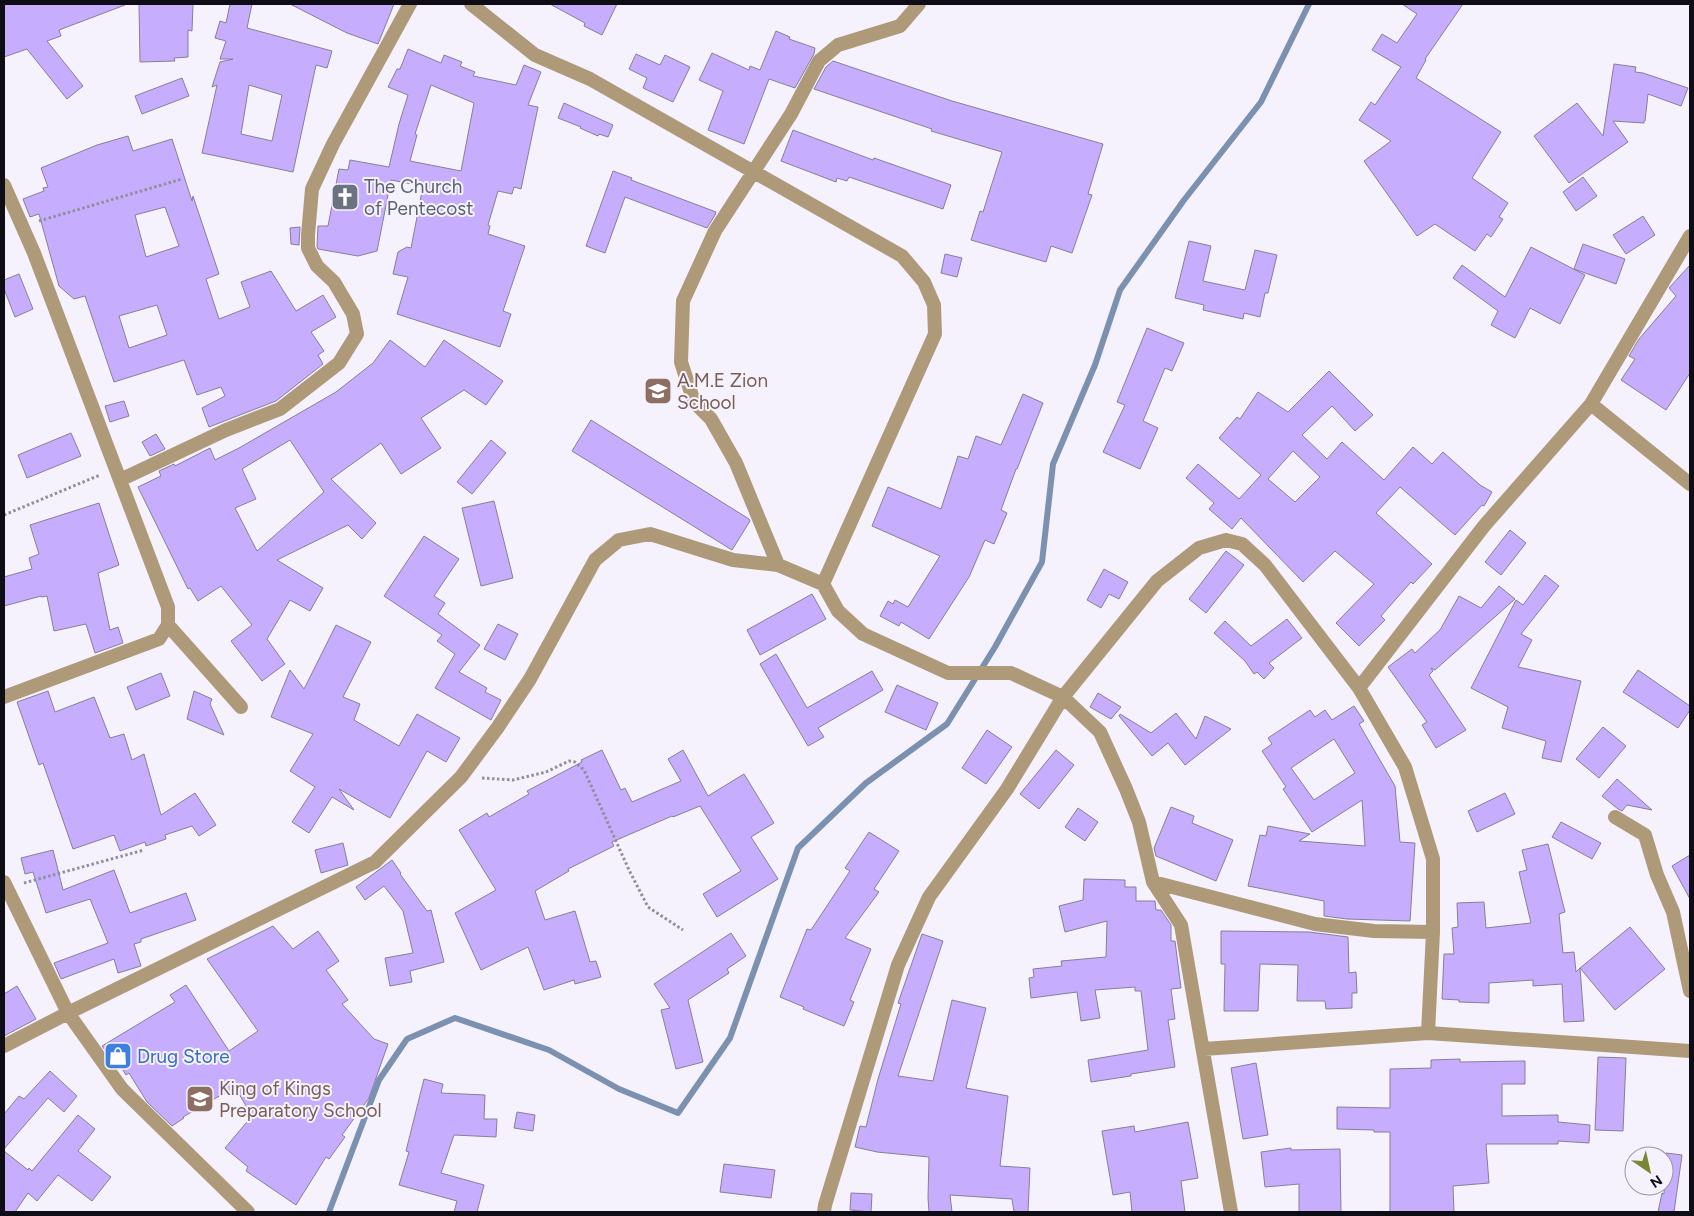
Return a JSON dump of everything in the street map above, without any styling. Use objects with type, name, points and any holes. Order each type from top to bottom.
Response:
[{"type":"street","points":[[118,474],[280,410],[338,363],[357,334],[354,314],[334,282],[317,266],[308,248],[312,189],[333,144],[410,4]]},
{"type":"street","points":[[471,4],[535,55],[590,79],[902,256],[924,282],[934,305],[935,334],[823,584]]},
{"type":"street","points":[[778,565],[736,462],[711,419],[694,402],[681,362],[683,301],[715,231],[792,114],[819,61],[838,45],[900,26],[919,4]]},
{"type":"street","points":[[4,185],[34,253],[168,607],[168,624],[159,640],[4,697]]},
{"type":"street","points":[[1359,688],[1484,526],[1591,404],[1690,236]]},
{"type":"street","points":[[1591,404],[1690,484]]},
{"type":"street","points":[[4,1046],[375,862],[461,777],[530,679],[595,560],[619,540],[650,534],[733,560],[778,565],[823,584],[838,611],[863,634],[948,673],[1011,673],[1063,698],[1100,732],[1139,822],[1153,882],[1181,924],[1231,1212]]},
{"type":"street","points":[[824,1212],[824,1205],[902,956],[929,898],[1007,789],[1063,698],[1157,582],[1199,548],[1226,540],[1242,544],[1265,565],[1359,688],[1405,767],[1433,859],[1433,932],[1428,1033]]},
{"type":"street","points":[[168,624],[240,707]]},
{"type":"street","points":[[1615,817],[1645,835],[1657,875],[1673,912],[1690,991]]},
{"type":"street","points":[[1153,882],[1315,924],[1374,931],[1433,932]]},
{"type":"street","points":[[5,885],[68,1013],[122,1089],[248,1212]]},
{"type":"street","points":[[1204,1049],[1428,1033],[1690,1051]]},
{"type":"path","points":[[22,226],[182,180]]},
{"type":"path","points":[[4,515],[118,474]]},
{"type":"path","points":[[461,777],[513,780],[546,772],[569,761],[575,762],[584,770],[629,870],[648,907],[683,930]]},
{"type":"path","points":[[5,885],[144,850]]},
{"type":"building","points":[[4,4],[125,5],[59,30],[61,36],[47,41],[83,86],[67,99],[27,49],[4,57]]},
{"type":"building","points":[[139,4],[193,4],[192,31],[188,30],[188,57],[174,58],[175,61],[140,62]]},
{"type":"building","points":[[230,4],[252,4],[247,28],[332,51],[327,68],[316,65],[293,172],[202,153],[217,85],[212,87],[220,62],[233,59],[220,59],[226,41],[215,38],[220,21],[226,23]],"holes":[[[249,85],[282,95],[272,141],[241,134]]]},
{"type":"building","points":[[290,4],[394,4],[378,44],[347,33]]},
{"type":"building","points":[[550,4],[617,4],[602,35],[584,26],[585,23]]},
{"type":"building","points":[[1402,4],[1463,4],[1425,59],[1416,78],[1501,132],[1472,178],[1508,203],[1499,217],[1503,219],[1491,237],[1487,234],[1475,251],[1435,224],[1417,236],[1364,161],[1391,141],[1359,120],[1371,102],[1375,105],[1401,67],[1372,50],[1382,34],[1397,43],[1417,14]]},
{"type":"building","points":[[776,31],[790,37],[789,39],[815,48],[814,54],[795,88],[769,79],[744,144],[708,130],[723,91],[699,80],[712,53],[749,70],[750,66],[760,70]]},
{"type":"building","points":[[408,49],[441,63],[444,55],[462,62],[460,66],[475,72],[473,76],[516,85],[524,65],[541,72],[528,105],[538,107],[521,189],[514,187],[512,194],[498,191],[488,225],[490,226],[488,234],[525,246],[503,311],[511,314],[500,347],[397,314],[408,277],[393,274],[398,252],[407,247],[411,248],[423,186],[391,180],[377,251],[358,256],[318,249],[318,226],[328,226],[339,169],[348,170],[350,160],[389,167],[408,95],[388,87],[397,69],[400,69]],"holes":[[[431,85],[474,103],[461,171],[410,161],[417,135],[415,134]]]},
{"type":"building","points":[[636,54],[660,65],[665,55],[690,67],[673,102],[643,88],[647,78],[629,69]]},
{"type":"building","points":[[833,61],[952,101],[1103,144],[1088,194],[1092,195],[1072,253],[1051,246],[1046,262],[971,240],[980,211],[983,212],[1002,152],[931,131],[932,129],[814,89],[826,67]]},
{"type":"building","points":[[1614,64],[1636,67],[1635,72],[1688,88],[1681,106],[1648,94],[1644,123],[1613,121],[1628,142],[1569,183],[1534,136],[1577,103],[1603,136]]},
{"type":"building","points":[[182,78],[189,96],[142,114],[135,96]]},
{"type":"building","points":[[564,103],[613,125],[608,137],[599,134],[598,136],[558,118]]},
{"type":"building","points":[[793,130],[873,160],[874,158],[951,185],[943,209],[849,177],[847,181],[837,178],[836,182],[781,161]]},
{"type":"building","points":[[128,136],[133,151],[172,139],[219,274],[206,279],[219,319],[250,307],[241,282],[271,271],[296,311],[323,295],[336,317],[311,332],[324,351],[318,355],[323,364],[276,401],[209,427],[202,408],[225,396],[221,387],[197,395],[184,360],[114,382],[85,296],[74,299],[59,286],[39,214],[30,217],[23,199],[44,191],[43,188],[48,187],[41,168],[97,145]],"holes":[[[165,207],[179,246],[146,257],[135,215]],[[157,305],[167,335],[129,348],[119,316]]]},
{"type":"building","points":[[613,171],[632,178],[631,180],[716,212],[715,215],[707,228],[625,197],[605,253],[586,246]]},
{"type":"building","points":[[1583,177],[1597,196],[1576,211],[1563,192]]},
{"type":"building","points":[[1643,216],[1655,235],[1626,254],[1613,235]]},
{"type":"building","points":[[300,227],[299,245],[291,244],[290,228]]},
{"type":"building","points":[[1189,241],[1211,246],[1203,281],[1245,290],[1255,250],[1277,255],[1268,293],[1265,293],[1260,317],[1244,313],[1243,319],[1203,310],[1204,305],[1175,298]]},
{"type":"building","points":[[1583,244],[1625,259],[1616,284],[1574,269]]},
{"type":"building","points":[[1531,247],[1585,275],[1560,324],[1530,308],[1515,338],[1491,325],[1498,311],[1453,278],[1462,265],[1505,297]]},
{"type":"building","points":[[945,254],[962,258],[957,277],[941,273]]},
{"type":"building","points":[[1690,265],[1690,373],[1666,410],[1621,380],[1635,359],[1629,356],[1639,339],[1676,296],[1669,288]]},
{"type":"building","points":[[19,274],[33,309],[15,317],[4,289],[4,280]]},
{"type":"building","points":[[1147,328],[1184,343],[1172,371],[1165,368],[1143,421],[1158,428],[1140,469],[1103,452],[1125,405],[1117,402]]},
{"type":"building","points":[[390,340],[425,367],[444,340],[503,381],[486,405],[464,390],[421,418],[441,448],[401,474],[381,443],[331,479],[376,523],[362,539],[348,525],[277,560],[323,588],[310,611],[290,600],[267,639],[285,664],[262,681],[231,641],[252,625],[221,586],[198,601],[190,588],[188,589],[138,487],[161,476],[159,471],[174,464],[175,466],[210,448],[215,460],[239,448],[336,392],[373,363]],"holes":[[[290,440],[324,492],[257,551],[235,508],[256,499],[242,469]]]},
{"type":"building","points":[[1329,371],[1373,415],[1355,431],[1332,406],[1302,435],[1327,459],[1342,442],[1384,480],[1413,447],[1432,464],[1443,452],[1480,485],[1492,492],[1484,506],[1482,505],[1455,535],[1400,487],[1376,513],[1432,564],[1413,584],[1411,582],[1381,616],[1385,620],[1359,646],[1336,623],[1374,584],[1335,551],[1303,582],[1241,518],[1232,529],[1209,509],[1214,503],[1186,478],[1198,464],[1239,499],[1261,475],[1219,438],[1237,417],[1240,419],[1258,392],[1288,412]],"holes":[[[1293,451],[1320,477],[1295,502],[1268,479]]]},
{"type":"building","points":[[1023,394],[1043,403],[1001,510],[1007,513],[994,544],[985,540],[969,577],[929,639],[901,622],[899,626],[880,616],[888,601],[893,604],[895,600],[908,607],[940,556],[872,526],[888,487],[941,509],[958,456],[968,459],[976,436],[1001,445]]},
{"type":"building","points":[[124,401],[129,416],[110,422],[105,406]]},
{"type":"building","points":[[591,420],[749,519],[750,521],[732,550],[572,451]]},
{"type":"building","points":[[71,433],[81,456],[27,478],[18,455]]},
{"type":"building","points":[[156,434],[165,449],[150,456],[142,442]]},
{"type":"building","points":[[491,440],[506,453],[472,494],[457,482]]},
{"type":"building","points":[[494,501],[513,578],[481,586],[462,508]]},
{"type":"building","points":[[99,503],[119,565],[98,573],[110,630],[118,627],[123,643],[95,653],[86,624],[54,631],[47,596],[4,606],[4,577],[32,569],[29,558],[39,554],[30,525]]},
{"type":"building","points":[[1510,530],[1526,543],[1501,575],[1485,562]]},
{"type":"building","points":[[424,536],[459,559],[434,596],[445,603],[438,614],[480,645],[459,672],[487,688],[485,692],[501,700],[491,720],[435,688],[455,654],[437,641],[442,635],[384,596]]},
{"type":"building","points":[[1226,551],[1244,565],[1206,613],[1189,599]]},
{"type":"building","points":[[1104,569],[1128,582],[1119,599],[1109,594],[1101,608],[1087,600]]},
{"type":"building","points":[[1545,575],[1559,586],[1521,634],[1532,640],[1518,667],[1581,681],[1561,762],[1542,758],[1546,741],[1502,728],[1508,707],[1471,688],[1516,600],[1523,605]]},
{"type":"building","points":[[1499,586],[1515,599],[1435,670],[1431,668],[1433,671],[1429,675],[1466,730],[1436,748],[1422,725],[1427,722],[1388,667],[1412,649],[1415,653],[1440,630],[1459,596],[1481,608]]},
{"type":"building","points":[[812,594],[826,619],[760,655],[747,630]]},
{"type":"building","points":[[1287,619],[1302,638],[1269,663],[1274,668],[1264,679],[1257,672],[1254,674],[1245,661],[1214,633],[1225,621],[1251,646]]},
{"type":"building","points":[[498,624],[518,634],[505,660],[484,649]]},
{"type":"building","points":[[336,625],[371,642],[343,697],[360,704],[354,720],[399,746],[417,714],[460,738],[446,762],[427,751],[390,818],[339,789],[354,810],[332,797],[309,833],[292,822],[315,787],[290,771],[313,734],[271,717],[290,670],[304,689]]},
{"type":"building","points":[[776,654],[807,708],[872,671],[883,690],[818,728],[824,737],[808,746],[760,664]]},
{"type":"building","points":[[1638,670],[1690,706],[1690,710],[1678,728],[1623,692]]},
{"type":"building","points":[[161,673],[170,696],[136,710],[127,687]]},
{"type":"building","points":[[897,685],[938,703],[926,730],[885,712]]},
{"type":"building","points":[[48,691],[55,712],[94,697],[110,738],[124,734],[132,760],[144,754],[161,815],[195,793],[216,825],[199,836],[192,826],[165,835],[166,839],[146,846],[145,842],[120,851],[114,835],[73,849],[43,763],[39,765],[17,702]]},
{"type":"building","points":[[194,691],[212,699],[210,704],[224,735],[187,719]]},
{"type":"building","points":[[1098,693],[1121,707],[1111,719],[1090,707]]},
{"type":"building","points":[[1354,706],[1364,721],[1359,724],[1395,786],[1400,842],[1415,843],[1410,921],[1347,919],[1324,916],[1324,901],[1248,886],[1260,835],[1266,836],[1268,826],[1310,834],[1299,841],[1365,846],[1362,800],[1312,832],[1283,789],[1286,787],[1262,751],[1272,744],[1268,738],[1310,710],[1315,717],[1325,710],[1332,720]],"holes":[[[1334,739],[1355,773],[1314,800],[1291,768]]]},
{"type":"building","points":[[1176,713],[1196,739],[1205,716],[1231,729],[1185,765],[1168,743],[1152,756],[1119,716],[1120,714],[1151,733]]},
{"type":"building","points":[[1603,727],[1626,746],[1599,778],[1576,759]]},
{"type":"building","points":[[987,730],[1012,747],[986,784],[962,768]]},
{"type":"building","points":[[602,750],[621,790],[625,788],[632,802],[681,781],[668,759],[683,750],[708,796],[744,774],[774,823],[751,837],[778,879],[717,917],[703,894],[741,871],[700,806],[612,842],[614,846],[568,869],[569,871],[535,891],[545,920],[575,911],[590,962],[596,961],[601,977],[575,984],[574,980],[544,990],[528,947],[481,970],[455,913],[496,890],[459,830],[487,813],[489,817],[529,794],[527,791]]},
{"type":"building","points":[[1056,750],[1074,765],[1039,809],[1020,794]]},
{"type":"building","points":[[1617,779],[1652,810],[1627,805],[1622,811],[1602,796]]},
{"type":"building","points":[[1505,793],[1515,814],[1477,832],[1468,811]]},
{"type":"building","points":[[1171,807],[1194,816],[1192,823],[1233,840],[1216,881],[1156,856],[1154,848]]},
{"type":"building","points":[[1078,808],[1098,822],[1085,841],[1065,827]]},
{"type":"building","points":[[1561,822],[1601,843],[1592,859],[1552,837]]},
{"type":"building","points":[[869,832],[899,851],[874,889],[879,892],[845,938],[871,949],[850,1000],[854,1002],[844,1026],[780,997],[807,929],[811,930],[850,871],[845,868]]},
{"type":"building","points":[[343,843],[348,865],[321,873],[315,850]]},
{"type":"building","points":[[1548,844],[1565,912],[1559,914],[1563,953],[1574,952],[1576,972],[1580,968],[1584,1021],[1564,1022],[1562,984],[1533,986],[1533,980],[1489,983],[1489,1003],[1459,1002],[1459,1000],[1442,999],[1444,954],[1454,954],[1452,928],[1458,927],[1457,903],[1484,902],[1486,928],[1531,923],[1519,872],[1527,870],[1522,850]]},
{"type":"building","points":[[53,850],[63,890],[114,870],[130,913],[186,893],[196,920],[141,939],[141,942],[134,944],[141,966],[118,973],[114,959],[61,979],[54,963],[108,943],[90,899],[46,913],[33,872],[25,874],[21,858]]},
{"type":"building","points":[[1690,855],[1690,899],[1672,866]]},
{"type":"building","points":[[392,860],[427,911],[431,910],[444,962],[410,971],[412,982],[390,986],[385,958],[413,953],[403,911],[384,886],[365,900],[356,887]]},
{"type":"building","points":[[1084,879],[1125,880],[1125,887],[1136,887],[1136,901],[1155,901],[1156,910],[1161,910],[1171,925],[1171,941],[1175,941],[1181,988],[1171,989],[1175,1019],[1168,1020],[1175,1067],[1091,1082],[1088,1060],[1148,1050],[1141,991],[1135,991],[1135,987],[1095,990],[1100,1018],[1081,1021],[1077,992],[1031,998],[1029,978],[1034,977],[1033,969],[1062,966],[1061,961],[1106,957],[1107,921],[1065,932],[1059,906],[1083,900]]},
{"type":"building","points":[[273,926],[293,949],[318,931],[339,961],[326,970],[348,1000],[342,1004],[374,1039],[388,1044],[369,1098],[342,1135],[345,1137],[329,1159],[326,1157],[296,1205],[246,1171],[248,1167],[225,1148],[252,1116],[235,1087],[183,1117],[172,1126],[147,1102],[129,1073],[126,1075],[116,1059],[113,1061],[102,1046],[175,1002],[170,995],[186,985],[229,1051],[258,1031],[207,959]]},
{"type":"building","points":[[1630,927],[1665,969],[1615,1010],[1580,968]]},
{"type":"building","points":[[1221,931],[1309,932],[1348,937],[1349,973],[1356,972],[1357,993],[1352,993],[1352,1008],[1326,1009],[1325,1001],[1297,1001],[1298,965],[1260,964],[1258,1011],[1224,1011],[1225,964],[1221,964]]},
{"type":"building","points":[[731,933],[746,956],[727,969],[729,973],[688,1000],[703,1062],[676,1069],[661,1010],[670,1008],[654,984]]},
{"type":"building","points":[[922,934],[943,941],[898,1076],[933,1081],[952,1000],[986,1008],[966,1088],[1008,1096],[1000,1166],[1030,1168],[1028,1212],[1014,1212],[1012,1199],[950,1195],[952,1212],[929,1212],[929,1157],[877,1152],[855,1147],[860,1126],[866,1127],[878,1079],[901,1004],[898,1003]]},
{"type":"building","points":[[17,986],[36,1019],[4,1036],[4,994]]},
{"type":"building","points":[[1598,1057],[1626,1058],[1623,1131],[1595,1130]]},
{"type":"building","points":[[1460,1059],[1460,1062],[1525,1061],[1525,1084],[1502,1084],[1502,1116],[1558,1115],[1558,1122],[1590,1125],[1589,1143],[1558,1141],[1558,1144],[1486,1144],[1489,1183],[1453,1186],[1454,1212],[1390,1212],[1390,1132],[1337,1129],[1337,1107],[1390,1108],[1390,1069],[1431,1068],[1431,1060]]},
{"type":"building","points":[[1256,1063],[1268,1135],[1243,1139],[1231,1068]]},
{"type":"building","points":[[50,1071],[77,1096],[64,1112],[48,1098],[4,1149],[4,1114],[19,1096],[24,1099]]},
{"type":"building","points":[[424,1079],[443,1084],[441,1093],[485,1095],[484,1119],[497,1119],[496,1137],[454,1135],[441,1173],[484,1185],[477,1212],[454,1212],[457,1201],[399,1185],[409,1152],[406,1151]]},
{"type":"building","points":[[517,1112],[535,1115],[533,1131],[514,1128]]},
{"type":"building","points":[[78,1115],[95,1129],[78,1151],[111,1177],[92,1201],[58,1175],[37,1201],[28,1193],[15,1212],[4,1212],[4,1151],[28,1170],[29,1168],[32,1171]]},
{"type":"building","points":[[1188,1122],[1198,1178],[1181,1181],[1185,1212],[1132,1212],[1130,1192],[1113,1195],[1102,1131],[1134,1126],[1135,1132]]},
{"type":"building","points":[[1291,1148],[1291,1150],[1340,1149],[1341,1212],[1299,1212],[1299,1184],[1265,1187],[1261,1152]]},
{"type":"building","points":[[1674,1154],[1682,1155],[1674,1212],[1658,1212],[1661,1196],[1674,1196]]},
{"type":"building","points":[[724,1164],[775,1170],[771,1198],[720,1192]]},
{"type":"building","points":[[851,1193],[872,1194],[871,1212],[850,1210]]},
{"type":"waterway","points":[[329,1212],[379,1080],[407,1039],[455,1018],[549,1050],[619,1089],[678,1113],[730,1038],[798,848],[866,783],[947,724],[995,647],[1042,562],[1053,464],[1095,365],[1120,290],[1184,200],[1261,102],[1309,4]]},
{"type":"place","name":"The Church of Pentecost","points":[[345,197]]},
{"type":"place","name":"A.M.E Zion School","points":[[658,391]]},
{"type":"place","name":"Drug Store","points":[[118,1056]]},
{"type":"place","name":"King of Kings Preparatory School","points":[[200,1099]]}]
